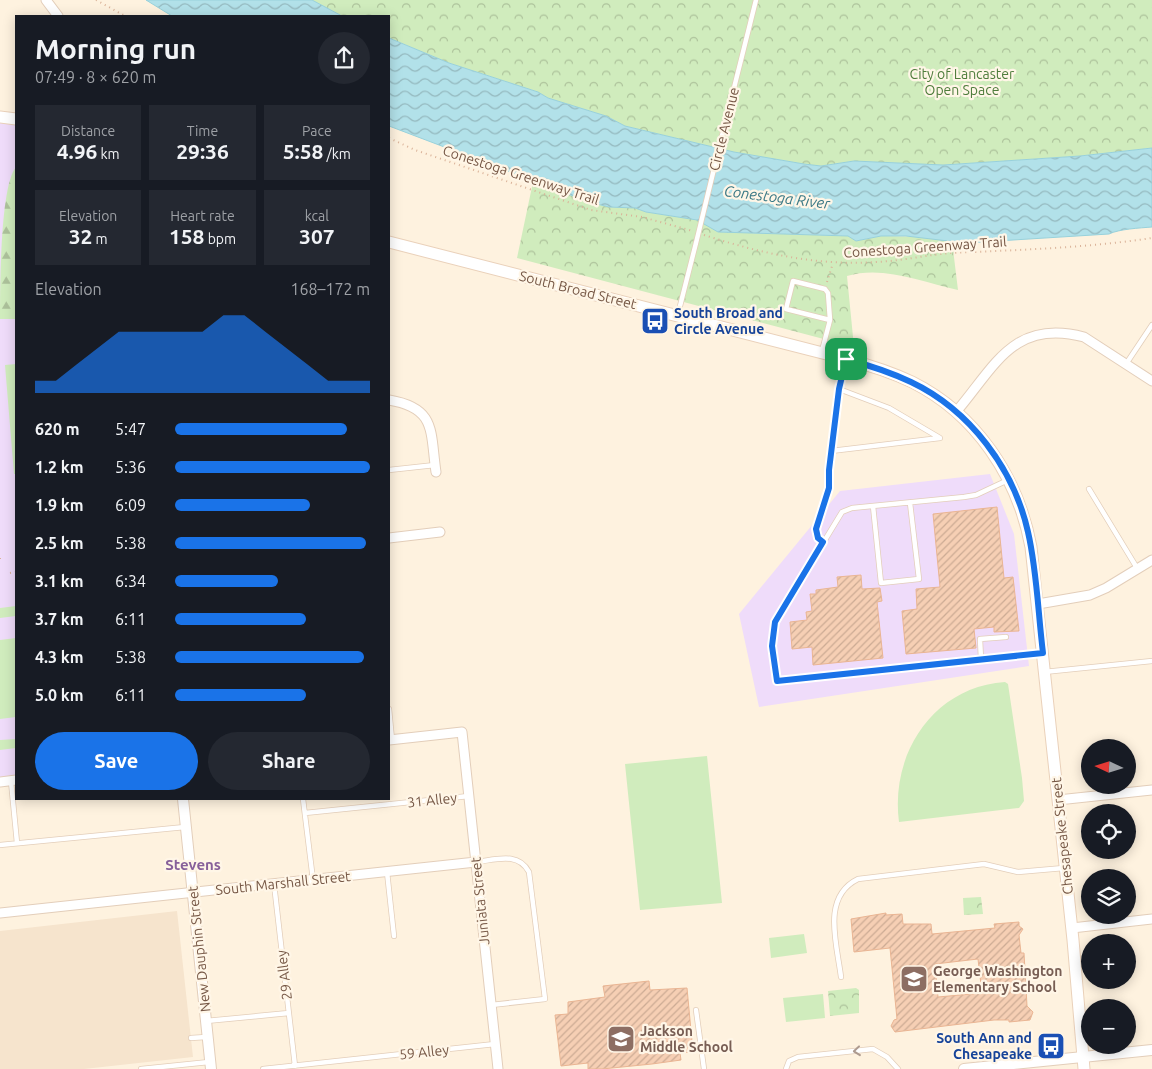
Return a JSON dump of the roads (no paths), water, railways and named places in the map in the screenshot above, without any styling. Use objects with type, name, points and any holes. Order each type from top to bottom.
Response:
[{"type":"main road","points":[[0,117],[15,119]]},
{"type":"main road","name":"South Broad Street","points":[[390,242],[846,359],[889,372],[931,392],[956,412],[990,448],[1009,479],[1028,532],[1038,604]]},
{"type":"main road","name":"Chesapeake Street","points":[[1038,604],[1072,928],[1084,1069]]},
{"type":"street","points":[[46,0],[57,15]]},
{"type":"street","points":[[956,412],[992,364],[1005,351],[1031,337],[1060,333],[1084,337],[1152,381]]},
{"type":"street","points":[[390,400],[418,408],[429,424],[435,468]]},
{"type":"street","points":[[390,538],[440,532]]},
{"type":"street","points":[[1038,604],[1090,595],[1106,588],[1152,560]]},
{"type":"street","name":"Juniata Street","points":[[390,740],[462,732],[498,1069]]},
{"type":"street","points":[[0,782],[14,780]]},
{"type":"street","points":[[1058,800],[1152,790]]},
{"type":"street","name":"New Dauphin Street","points":[[182,800],[211,1065]]},
{"type":"street","name":"South Marshall Street","points":[[0,913],[476,862]]},
{"type":"street","points":[[1072,928],[1152,919]]},
{"type":"street","points":[[964,1069],[1152,1050]]},
{"type":"lane","name":"Circle Avenue","points":[[678,316],[756,0]]},
{"type":"lane","points":[[822,353],[830,320],[828,292],[822,288],[793,281],[786,309],[830,320]]},
{"type":"lane","points":[[1126,365],[1152,325]]},
{"type":"lane","points":[[823,542],[818,538],[816,529],[829,488],[831,452],[839,389],[846,359]]},
{"type":"lane","points":[[831,452],[940,438],[889,408],[839,389]]},
{"type":"lane","points":[[390,470],[435,468]]},
{"type":"lane","points":[[1009,479],[976,495],[852,508],[842,512],[775,622],[772,646],[777,681],[1043,653]]},
{"type":"lane","points":[[1089,489],[1137,568]]},
{"type":"lane","points":[[873,506],[882,583],[919,579],[910,503]]},
{"type":"lane","points":[[981,659],[980,639],[1006,637]]},
{"type":"lane","points":[[1044,672],[1152,661]]},
{"type":"lane","points":[[14,780],[17,843]]},
{"type":"lane","name":"31 Alley","points":[[305,813],[469,796]]},
{"type":"lane","points":[[303,800],[313,880]]},
{"type":"lane","points":[[0,845],[186,827]]},
{"type":"lane","points":[[476,862],[511,858],[520,860],[525,865],[532,884],[545,999],[491,1004]]},
{"type":"lane","points":[[841,977],[835,907],[842,890],[858,878],[984,864],[991,864],[1018,872],[1065,868]]},
{"type":"lane","points":[[386,872],[394,936]]},
{"type":"lane","name":"29 Alley","points":[[274,884],[295,1066]]},
{"type":"lane","points":[[696,1010],[704,1069]]},
{"type":"lane","points":[[206,1021],[289,1013]]},
{"type":"lane","points":[[191,1038],[208,1037]]},
{"type":"lane","name":"59 Alley","points":[[263,1069],[495,1044]]},
{"type":"lane","points":[[786,1069],[789,1061],[798,1057],[873,1050],[887,1057],[898,1069]]},
{"type":"lane","points":[[141,1069],[211,1065]]},
{"type":"water","points":[[146,0],[312,0],[340,15],[170,15]]},
{"type":"water","name":"Conestoga River","points":[[390,38],[449,63],[606,116],[625,126],[734,152],[804,164],[821,166],[854,161],[943,165],[1080,156],[1152,148],[1152,227],[1124,230],[1109,234],[965,243],[906,236],[881,236],[856,241],[848,236],[718,232],[697,220],[646,212],[635,208],[609,207],[589,202],[390,126]]},
{"type":"place","name":"South Broad and Circle Avenue","points":[[655,321]]},
{"type":"place","name":"George Washington Elementary School","points":[[914,979]]},
{"type":"place","name":"Jackson Middle School","points":[[621,1039]]},
{"type":"place","name":"South Ann and Chesapeake","points":[[1051,1046]]},
{"type":"district","name":"Stevens","points":[[193,864]]},
{"type":"park label","name":"City of Lancaster Open Space","points":[[962,82]]}]
